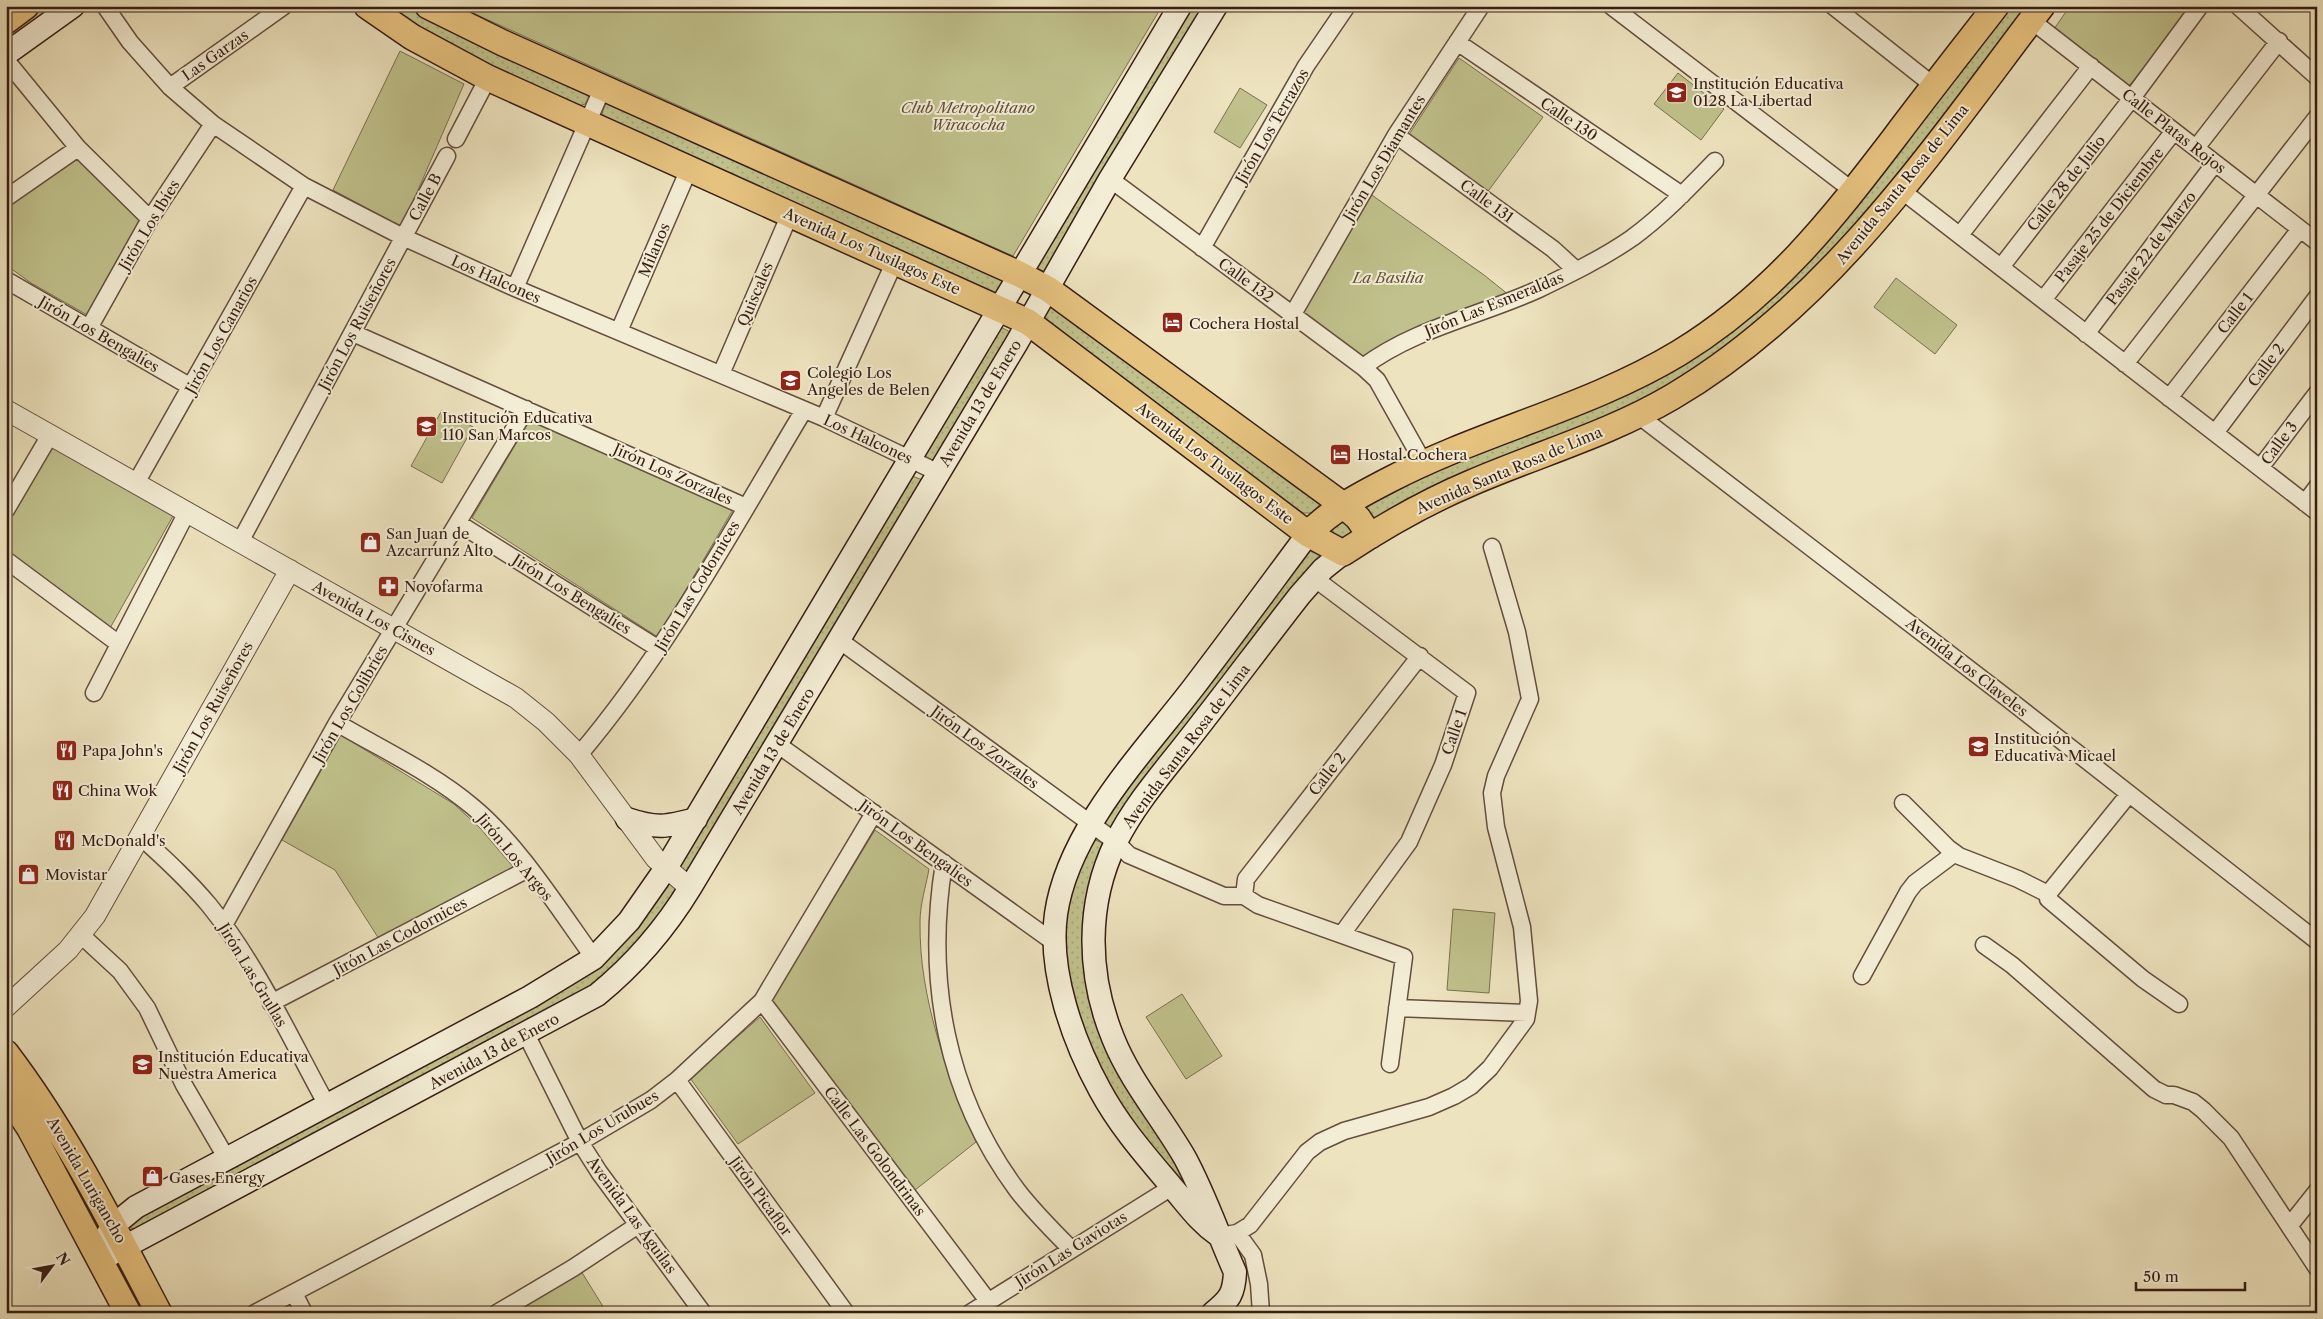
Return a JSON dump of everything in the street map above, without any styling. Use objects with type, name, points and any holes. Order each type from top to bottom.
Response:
[{"type":"main road","points":[[6,21],[26,6]]},
{"type":"main road","points":[[6,54],[73,6]]},
{"type":"main road","name":"Avenida Los Tusilagos Este","points":[[367,6],[412,37],[488,78],[1028,322],[1308,534],[1343,553]]},
{"type":"main road","points":[[428,6],[503,43],[1019,274],[1048,289],[1343,505],[1358,518],[1370,536]]},
{"type":"main road","name":"Avenida 13 de Enero","points":[[119,1236],[136,1207],[530,997],[594,958],[630,921],[696,819],[1180,6]]},
{"type":"main road","name":"Avenida 13 de Enero","points":[[97,1256],[119,1236],[526,1034],[597,995],[624,973],[646,949],[678,908],[777,744],[847,646],[939,473],[1048,289],[1110,179],[1216,6]]},
{"type":"main road","name":"Avenida Santa Rosa de Lima","points":[[1228,1234],[1196,1216],[1123,1128],[1084,1060],[1067,1007],[1058,972],[1055,943],[1056,915],[1061,891],[1079,847],[1110,795],[1319,522],[1343,505],[1423,462],[1604,391],[1679,353],[1730,317],[1785,270],[1853,191],[1996,6]]},
{"type":"main road","name":"Avenida Santa Rosa de Lima","points":[[1228,1234],[1211,1212],[1196,1178],[1165,1124],[1137,1085],[1124,1061],[1112,1037],[1098,988],[1092,940],[1098,894],[1116,842],[1144,798],[1314,578],[1343,553],[1409,513],[1470,483],[1638,414],[1693,384],[1766,332],[1838,264],[1901,190],[2037,13]]},
{"type":"main road","points":[[627,819],[650,827],[672,826],[696,819]]},
{"type":"main road","name":"Avenida Lurigancho","points":[[6,1053],[39,1098],[63,1136],[119,1236],[159,1313]]},
{"type":"main road","name":"Avenida Lurigancho","points":[[6,1092],[30,1129],[128,1313]]},
{"type":"main road","points":[[1213,1313],[1231,1297],[1235,1285],[1235,1272],[1228,1234]]},
{"type":"street","name":"Los Halcones","points":[[105,6],[130,42],[170,87],[213,124],[304,186],[403,238],[515,288],[824,418],[939,473]]},
{"type":"street","name":"Las Garzas","points":[[170,87],[284,6]]},
{"type":"street","name":"Jirón Los Terrazos","points":[[1202,248],[1306,66],[1346,6]]},
{"type":"street","name":"Jirón Los Diamantes","points":[[1293,314],[1396,135],[1481,6]]},
{"type":"street","points":[[1611,6],[1853,191]]},
{"type":"street","points":[[1833,6],[1934,86]]},
{"type":"street","points":[[2132,98],[2200,6]]},
{"type":"street","points":[[2238,6],[2317,77]]},
{"type":"street","name":"Calle Platas Rojos","points":[[2037,13],[2091,66],[2317,242]]},
{"type":"street","points":[[2196,148],[2279,41]]},
{"type":"street","name":"Calle 130","points":[[1457,42],[1682,195]]},
{"type":"street","points":[[6,60],[78,148],[150,219]]},
{"type":"street","points":[[1960,235],[2091,66]]},
{"type":"street","points":[[456,139],[488,78]]},
{"type":"street","points":[[515,288],[603,87]]},
{"type":"street","name":"Calle 28 de Julio","points":[[2001,267],[2132,98]]},
{"type":"street","points":[[2125,364],[2317,117]]},
{"type":"street","name":"Jirón Los Ibíes","points":[[89,328],[150,219],[213,124]]},
{"type":"street","name":"Pasaje 25 de Diciembre","points":[[2043,300],[2174,131]]},
{"type":"street","name":"Calle 131","points":[[1396,135],[1553,249],[1576,270]]},
{"type":"street","points":[[6,198],[78,148]]},
{"type":"street","name":"Calle B","points":[[403,238],[447,156]]},
{"type":"street","name":"Jirón Las Esmeraldas","points":[[1362,367],[1406,340],[1538,289],[1603,257],[1632,238],[1682,195],[1715,161]]},
{"type":"street","name":"Pasaje 22 de Marzo","points":[[2086,334],[2215,162]]},
{"type":"street","name":"Milanos","points":[[619,331],[688,169]]},
{"type":"street","name":"Calle 132","points":[[1110,179],[1293,314],[1377,380],[1423,462]]},
{"type":"street","name":"Jirón Los Canarios","points":[[136,484],[304,186]]},
{"type":"street","points":[[1901,190],[2311,508],[2317,487]]},
{"type":"street","name":"Quiscales","points":[[720,374],[790,214]]},
{"type":"street","name":"Calle 1","points":[[2170,398],[2300,229]]},
{"type":"street","name":"Jirón Los Ruiseñores","points":[[240,542],[403,238]]},
{"type":"street","points":[[824,418],[895,261]]},
{"type":"street","name":"Jirón Los Bengalíes","points":[[6,280],[192,387]]},
{"type":"street","name":"Calle 2","points":[[2215,433],[2317,297]]},
{"type":"street","name":"Jirón Los Zorzales","points":[[353,333],[746,507]]},
{"type":"street","name":"Calle 3","points":[[2260,468],[2317,393]]},
{"type":"street","name":"Jirón Los Colibríes","points":[[224,925],[337,723],[526,409]]},
{"type":"street","name":"Avenida Los Cisnes","points":[[6,410],[516,698],[546,722],[579,755],[656,859],[690,888]]},
{"type":"street","name":"Jirón Las Codornices","points":[[579,755],[633,688],[660,649],[804,410]]},
{"type":"street","name":"Avenida Los Claveles","points":[[1638,414],[2007,698],[2317,941]]},
{"type":"street","points":[[6,510],[50,435]]},
{"type":"street","points":[[94,693],[187,512]]},
{"type":"street","name":"Jirón Los Bengalíes","points":[[458,523],[660,649]]},
{"type":"street","points":[[1261,1313],[1259,1284],[1253,1255],[1228,1234],[1250,1225],[1307,1152],[1320,1142],[1344,1131],[1429,1107],[1471,1086],[1506,1049],[1526,1019],[1530,1001],[1522,927],[1496,827],[1492,792],[1496,776],[1530,699],[1517,632],[1492,548]]},
{"type":"street","points":[[6,560],[119,644]]},
{"type":"street","name":"Jirón Los Ruiseñores","points":[[6,1007],[68,950],[95,916],[290,570]]},
{"type":"street","name":"Calle 1","points":[[1314,578],[1467,693],[1443,766],[1409,842],[1342,934]]},
{"type":"street","name":"Jirón Los Zorzales","points":[[847,646],[1116,842],[1129,855],[1224,896],[1244,896]]},
{"type":"street","name":"Calle 2","points":[[1244,896],[1246,879],[1420,656]]},
{"type":"street","name":"Jirón Los Argos","points":[[337,723],[457,794],[495,829],[528,869],[594,958]]},
{"type":"street","name":"Jirón Los Bengalíes","points":[[777,744],[1055,943]]},
{"type":"street","points":[[2128,794],[2048,894],[2048,899],[2075,924],[2142,979],[2179,1004]]},
{"type":"street","points":[[1903,803],[1955,853],[1989,869],[2018,879],[2048,894]]},
{"type":"street","name":"Jirón Los Urubues","points":[[255,1313],[580,1142],[651,1100],[677,1080],[762,1001],[874,813]]},
{"type":"street","name":"Jirón Las Grullas","points":[[141,837],[190,883],[224,925],[244,955],[327,1105]]},
{"type":"street","points":[[1862,976],[1908,892],[1915,883],[1955,853]]},
{"type":"street","points":[[944,864],[939,896],[936,961],[945,1028],[958,1078],[974,1118],[995,1157],[1017,1190],[1043,1221],[1071,1249]]},
{"type":"street","name":"Jirón Las Codornices","points":[[271,1004],[528,869]]},
{"type":"street","points":[[1244,896],[1258,905],[1404,957],[1390,1064]]},
{"type":"street","points":[[81,935],[120,971],[138,994],[147,1008],[184,1084],[227,1159]]},
{"type":"street","points":[[1984,945],[2012,965],[2154,1089],[2166,1095],[2174,1095],[2193,1102],[2204,1110],[2231,1138],[2317,1268]]},
{"type":"street","name":"Calle Las Golondrinas","points":[[762,1001],[988,1301]]},
{"type":"street","points":[[1397,1008],[1527,1013]]},
{"type":"street","name":"Avenida Las Águilas","points":[[526,1034],[580,1142],[598,1172],[704,1313]]},
{"type":"street","name":"Jirón Picaflor","points":[[677,1080],[846,1313]]},
{"type":"street","name":"Jirón Las Gaviotas","points":[[970,1313],[1172,1187]]},
{"type":"street","points":[[2290,1225],[2317,1190]]},
{"type":"street","points":[[497,1313],[573,1268],[638,1225]]},
{"type":"street","points":[[294,1293],[304,1313]]},
{"type":"green space","points":[[43,6],[63,6],[6,47],[6,33]]},
{"type":"green space","points":[[379,6],[417,6],[591,93],[585,104],[579,106],[481,65]]},
{"type":"green space","name":"Club Metropolitano Wiracocha","points":[[457,6],[1162,6],[1013,256]]},
{"type":"green space","points":[[1187,6],[1210,6],[1045,276],[1034,271]]},
{"type":"green space","points":[[2008,6],[2034,6],[1908,169],[1773,317],[1632,410],[1372,522],[1363,508],[1365,500],[1669,366],[1892,156]]},
{"type":"green space","points":[[2070,6],[2193,6],[2129,86],[2054,29]]},
{"type":"green space","points":[[400,51],[464,84],[402,227],[333,190]]},
{"type":"green space","points":[[1459,58],[1543,117],[1486,194],[1408,136]]},
{"type":"green space","points":[[1678,73],[1724,109],[1701,140],[1654,104]]},
{"type":"green space","points":[[1240,88],[1267,105],[1240,148],[1214,132]]},
{"type":"green space","points":[[608,99],[1005,276],[997,296],[605,117],[602,113]]},
{"type":"green space","points":[[79,157],[95,177],[142,221],[89,316],[31,283],[6,265],[6,208]]},
{"type":"green space","name":"La Basilia","points":[[1369,193],[1509,295],[1362,360],[1301,314]]},
{"type":"green space","points":[[1896,278],[1957,325],[1935,354],[1874,307]]},
{"type":"green space","points":[[1050,302],[1321,499],[1320,504],[1312,513],[1303,513],[1045,319],[1043,316]]},
{"type":"green space","points":[[999,326],[1012,333],[935,461],[924,456]]},
{"type":"green space","points":[[442,410],[473,427],[442,483],[411,466]]},
{"type":"green space","points":[[530,420],[734,508],[658,637],[472,518]]},
{"type":"green space","points":[[53,444],[173,516],[109,630],[6,555],[6,521]]},
{"type":"green space","points":[[909,475],[923,480],[687,877],[678,870]]},
{"type":"green space","points":[[1337,518],[1353,523],[1352,534],[1343,540],[1333,531]]},
{"type":"green space","points":[[1310,548],[1322,557],[1111,828],[1104,823],[1103,816]]},
{"type":"green space","points":[[341,735],[454,804],[480,828],[514,868],[379,939],[335,870],[282,840]]},
{"type":"green space","points":[[875,830],[929,869],[920,915],[924,979],[945,1062],[976,1142],[910,1194],[769,1005]]},
{"type":"green space","points":[[1093,839],[1105,844],[1087,965],[1184,1163],[1205,1219],[1097,1073],[1063,961],[1068,891]]},
{"type":"green space","points":[[669,881],[678,889],[680,896],[597,985],[140,1229],[132,1229],[128,1219],[533,1003]]},
{"type":"green space","points":[[1453,909],[1495,913],[1489,993],[1447,990]]},
{"type":"green space","points":[[1182,994],[1222,1056],[1186,1079],[1146,1017]]},
{"type":"green space","points":[[760,1017],[815,1093],[738,1144],[690,1078]]},
{"type":"green space","points":[[581,1271],[607,1313],[510,1313]]},
{"type":"place","name":"Institución Educativa 0128 La Libertad","points":[[1677,92]]},
{"type":"place","name":"Cochera Hostal","points":[[1173,323]]},
{"type":"place","name":"Colegio Los Angeles de Belen","points":[[791,381]]},
{"type":"place","name":"Institución Educativa 110 San Marcos","points":[[426,426]]},
{"type":"place","name":"Hostal Cochera","points":[[1341,454]]},
{"type":"place","name":"San Juan de Azcarrunz Alto","points":[[370,542]]},
{"type":"place","name":"Novofarma","points":[[388,586]]},
{"type":"place","name":"Institución Educativa Micael","points":[[1978,747]]},
{"type":"place","name":"Papa John's","points":[[66,750]]},
{"type":"place","name":"China Wok","points":[[62,790]]},
{"type":"place","name":"McDonald's","points":[[65,840]]},
{"type":"place","name":"Movistar","points":[[29,874]]},
{"type":"place","name":"Institución Educativa Nuestra America","points":[[142,1065]]},
{"type":"place","name":"Gases Energy","points":[[153,1177]]}]
